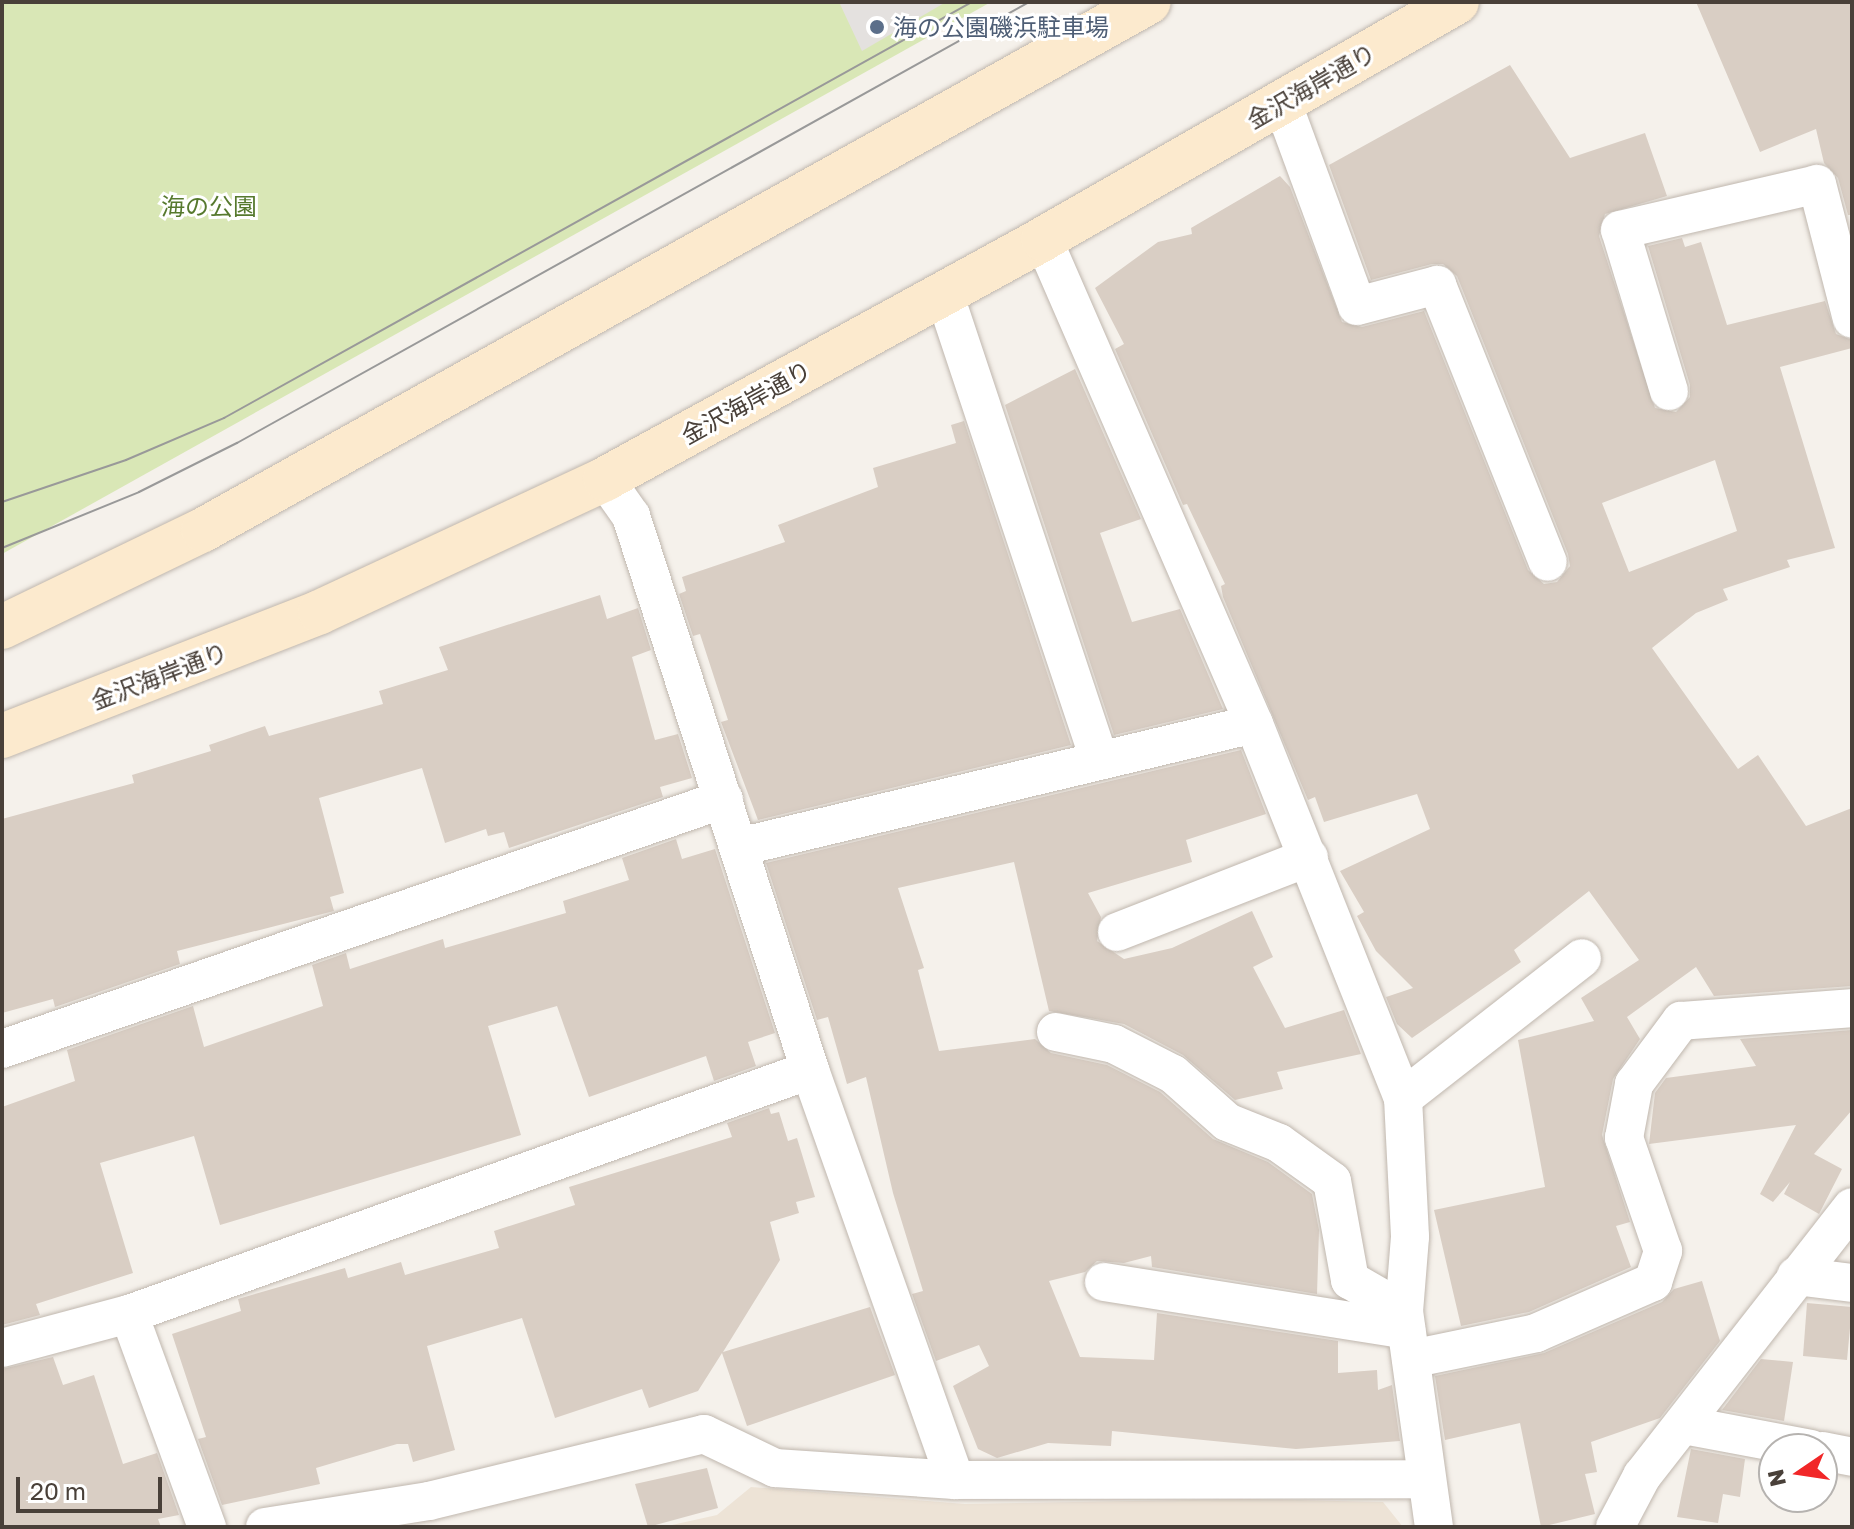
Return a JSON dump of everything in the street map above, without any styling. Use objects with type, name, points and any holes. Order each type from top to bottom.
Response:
[{"type":"street","points":[[2,627],[203,530],[1149,2]]},
{"type":"street","name":"金沢海岸通り","points":[[2,736],[320,612],[605,479],[1043,239],[1457,2]]},
{"type":"street","points":[[1282,102],[1357,306],[1437,285],[1548,562]]},
{"type":"street","points":[[1669,391],[1620,230],[1817,184],[1852,319]]},
{"type":"street","points":[[1043,239],[1254,724],[1403,1098],[1410,1237],[1407,1334],[1424,1479],[1434,1527]]},
{"type":"street","points":[[944,293],[1100,761]]},
{"type":"street","points":[[605,479],[631,516],[810,1070],[955,1480]]},
{"type":"street","points":[[739,847],[1254,724]]},
{"type":"street","points":[[2,1049],[724,799]]},
{"type":"street","points":[[1117,932],[1309,857]]},
{"type":"street","points":[[1403,1098],[1582,958]]},
{"type":"street","points":[[1104,1282],[1407,1334],[1536,1333],[1653,1282],[1663,1251],[1624,1138],[1634,1084],[1681,1021],[1852,1008]]},
{"type":"street","points":[[1056,1032],[1114,1044],[1173,1074],[1227,1122],[1279,1143],[1332,1181],[1350,1280],[1407,1334]]},
{"type":"street","points":[[2,1348],[129,1314],[810,1070]]},
{"type":"street","points":[[1615,1527],[1642,1476],[1852,1207]]},
{"type":"street","points":[[1796,1276],[1852,1283]]},
{"type":"street","points":[[129,1314],[207,1527]]},
{"type":"street","points":[[1684,1425],[1758,1439]]},
{"type":"street","points":[[265,1527],[429,1501],[704,1434],[775,1468],[955,1480],[1424,1479]]},
{"type":"shaded area","name":"海の公園磯浜駐車場","points":[[839,2],[946,2],[862,51]]},
{"type":"shaded area","points":[[751,1487],[965,1504],[1249,1499],[1383,1502],[1403,1527],[663,1527],[717,1515]]},
{"type":"green space","name":"海の公園","points":[[2,2],[991,2],[2,554]]},
{"type":"building","points":[[1696,2],[1852,2],[1852,215],[1848,215],[1838,178],[1824,163],[1816,129],[1760,152]]},
{"type":"building","points":[[1510,65],[1570,158],[1645,133],[1667,196],[1605,214],[1599,236],[1655,408],[1676,412],[1690,397],[1690,385],[1648,246],[1682,238],[1685,247],[1701,242],[1727,325],[1825,301],[1836,334],[1852,340],[1852,348],[1780,367],[1835,548],[1787,560],[1790,567],[1723,589],[1728,600],[1696,613],[1652,648],[1738,769],[1758,755],[1806,826],[1852,808],[1852,986],[1714,996],[1696,967],[1627,1017],[1640,1039],[1613,1079],[1602,1135],[1630,1222],[1616,1226],[1631,1267],[1529,1312],[1461,1326],[1434,1210],[1545,1187],[1518,1040],[1594,1021],[1581,998],[1639,960],[1589,891],[1514,950],[1521,962],[1412,1038],[1397,1024],[1386,997],[1413,988],[1376,951],[1357,916],[1364,912],[1340,871],[1430,829],[1417,794],[1324,822],[1315,797],[1308,800],[1223,597],[1221,586],[1225,584],[1187,504],[1183,505],[1115,349],[1124,344],[1095,288],[1158,242],[1192,234],[1191,228],[1280,176],[1290,187],[1342,322],[1362,327],[1424,311],[1528,570],[1544,584],[1557,582],[1570,566],[1568,554],[1457,276],[1443,264],[1432,264],[1371,280],[1329,165]],"holes":[[[1715,460],[1737,531],[1629,572],[1602,503]]]},
{"type":"building","points":[[1075,369],[1141,519],[1100,533],[1132,622],[1180,609],[1223,709],[1114,735],[1005,405]]},
{"type":"building","points":[[964,421],[1071,745],[758,820],[721,722],[728,720],[700,634],[693,636],[679,594],[686,591],[682,577],[785,542],[778,525],[878,487],[873,468],[956,443],[951,425]]},
{"type":"building","points":[[600,595],[607,619],[638,608],[651,650],[632,657],[655,740],[678,734],[692,778],[660,787],[663,797],[509,848],[504,832],[488,836],[486,829],[445,843],[422,768],[319,798],[344,893],[330,897],[334,911],[177,951],[180,964],[55,1007],[53,999],[2,1013],[2,819],[134,783],[132,775],[211,751],[209,745],[265,726],[269,736],[383,704],[379,691],[448,670],[439,647]]},
{"type":"building","points":[[1241,750],[1266,814],[1186,840],[1192,862],[1088,893],[1101,917],[1097,941],[1124,959],[1172,948],[1252,911],[1273,957],[1253,967],[1285,1028],[1344,1010],[1361,1054],[1277,1072],[1283,1089],[1235,1100],[1183,1055],[1124,1024],[1049,1011],[1014,862],[898,888],[924,968],[918,970],[939,1051],[1035,1039],[1051,1053],[1107,1065],[1160,1092],[1213,1139],[1268,1162],[1312,1194],[1319,1230],[1317,1294],[1152,1267],[1151,1256],[1124,1263],[1097,1261],[1085,1272],[1049,1281],[1080,1357],[1154,1360],[1157,1313],[1338,1341],[1338,1373],[1377,1370],[1378,1390],[1392,1385],[1400,1441],[1296,1449],[1112,1431],[1111,1446],[1048,1443],[997,1458],[978,1449],[953,1386],[989,1366],[979,1345],[936,1361],[912,1294],[923,1291],[893,1193],[866,1077],[847,1084],[828,1017],[817,1020],[766,863]]},
{"type":"building","points":[[676,839],[682,859],[715,849],[775,1033],[748,1042],[756,1066],[714,1081],[706,1056],[589,1097],[557,1006],[488,1026],[521,1135],[220,1225],[194,1136],[100,1163],[133,1273],[36,1304],[40,1315],[2,1325],[2,1107],[75,1081],[67,1050],[193,1006],[204,1047],[323,1006],[312,965],[346,953],[350,969],[443,939],[445,948],[566,913],[563,901],[629,880],[622,858]]},
{"type":"building","points":[[1852,1030],[1852,1110],[1814,1154],[1842,1169],[1819,1214],[1784,1194],[1790,1182],[1773,1202],[1760,1194],[1796,1125],[1649,1144],[1655,1093],[1666,1078],[1756,1066],[1740,1039]]},
{"type":"building","points":[[769,1108],[771,1114],[779,1112],[788,1141],[797,1138],[815,1197],[796,1202],[799,1213],[770,1222],[780,1260],[723,1352],[870,1307],[895,1375],[747,1426],[722,1353],[698,1391],[649,1408],[642,1389],[555,1418],[522,1318],[427,1346],[455,1450],[413,1462],[408,1444],[397,1444],[316,1468],[320,1484],[222,1505],[198,1439],[206,1437],[172,1334],[241,1311],[238,1299],[345,1268],[348,1278],[401,1262],[405,1275],[499,1248],[494,1231],[575,1205],[569,1187],[732,1137],[727,1123]]},
{"type":"building","points":[[1702,1281],[1720,1341],[1660,1418],[1591,1442],[1597,1472],[1585,1474],[1595,1514],[1541,1527],[1520,1423],[1445,1440],[1435,1376],[1544,1353],[1662,1302],[1674,1289]]},
{"type":"building","points":[[1807,1303],[1852,1307],[1847,1360],[1803,1356]]},
{"type":"building","points":[[53,1357],[63,1385],[94,1375],[123,1464],[157,1453],[179,1515],[158,1519],[161,1527],[2,1527],[2,1369]]},
{"type":"building","points":[[1761,1359],[1793,1362],[1784,1421],[1722,1410]]},
{"type":"building","points":[[1691,1449],[1745,1459],[1740,1497],[1723,1494],[1718,1523],[1677,1517]]},
{"type":"building","points":[[707,1468],[718,1508],[648,1527],[635,1484]]},
{"type":"tram line","points":[[2,502],[126,460],[224,418],[972,2]]},
{"type":"tram line","points":[[2,548],[139,492],[237,443],[1029,2]]},
{"type":"place","name":"海の公園磯浜駐車場","points":[[877,27]]}]
